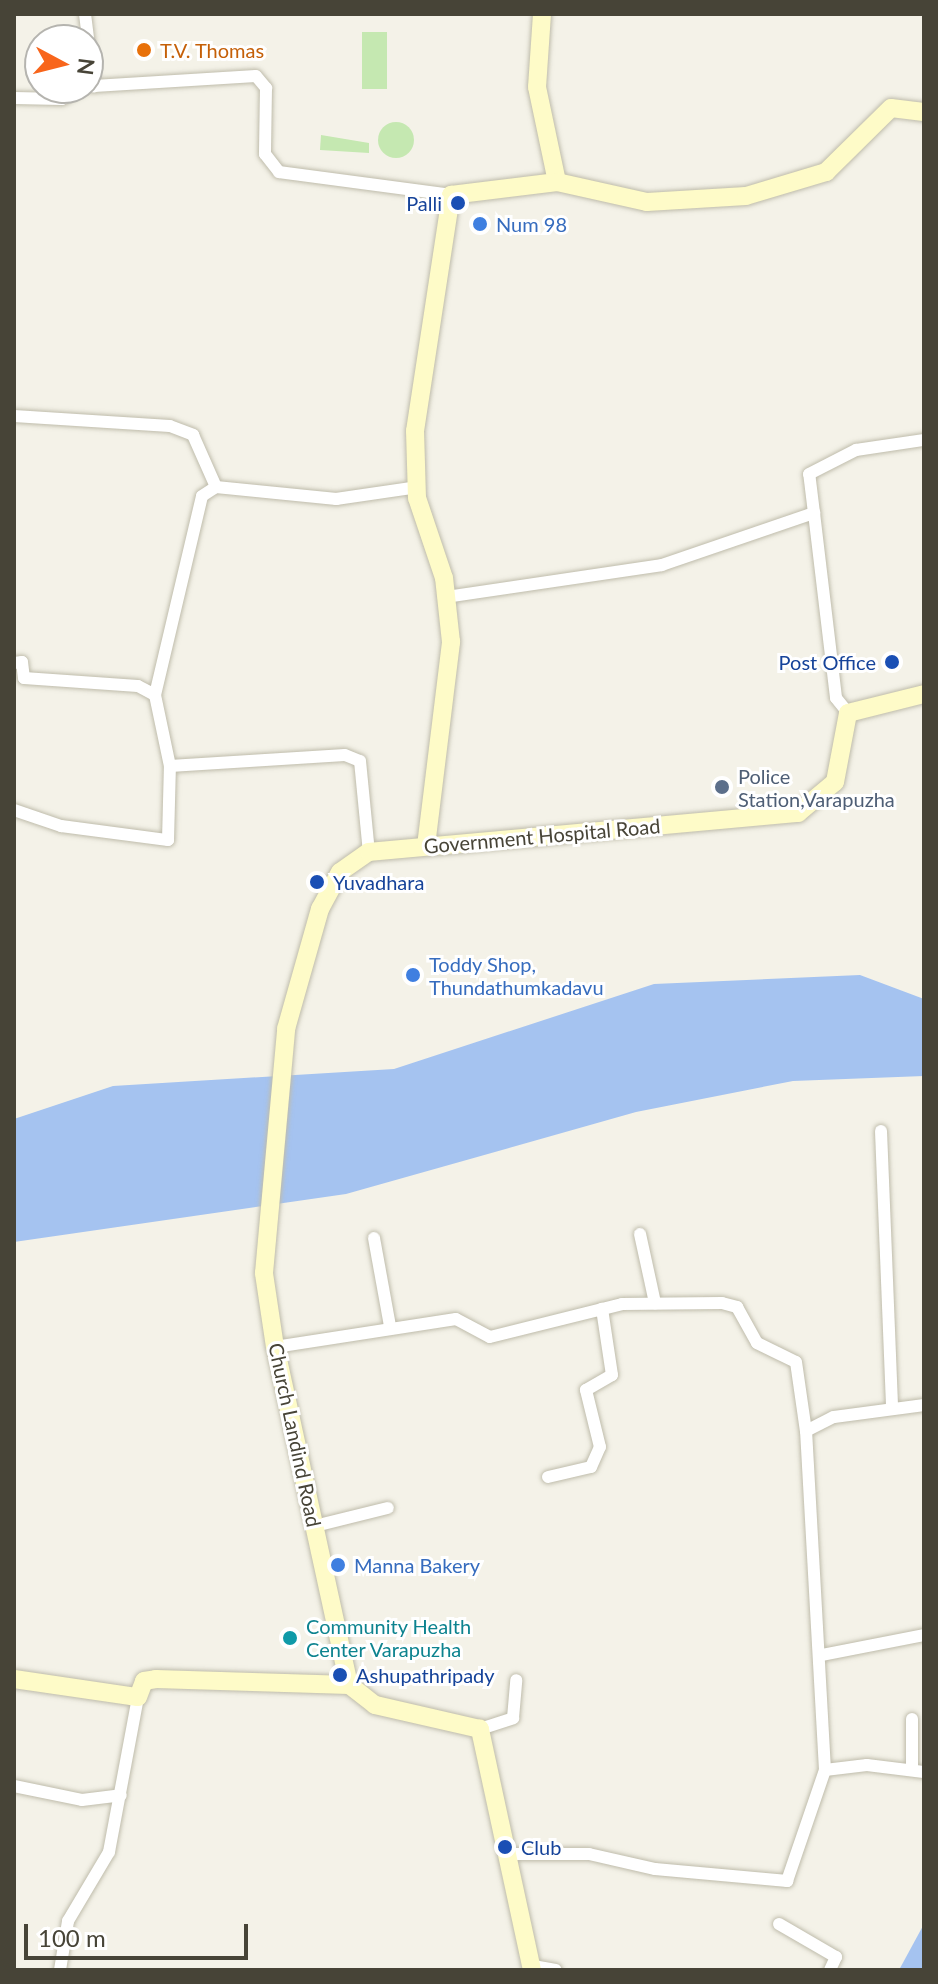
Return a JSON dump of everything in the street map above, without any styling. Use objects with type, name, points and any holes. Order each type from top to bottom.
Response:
[{"type":"main road","points":[[542,14],[537,87],[557,182]]},
{"type":"main road","points":[[426,846],[451,642],[446,597],[418,487],[415,431],[451,195],[557,182],[647,202],[746,196],[826,172],[891,108],[924,112]]},
{"type":"main road","points":[[848,713],[924,694]]},
{"type":"main road","name":"Government Hospital Road","points":[[369,852],[798,813],[835,782],[848,713]]},
{"type":"main road","name":"Church Landind Road","points":[[349,1685],[275,1347],[264,1273],[286,1029],[320,909],[340,872],[369,852]]},
{"type":"main road","points":[[14,1679],[138,1697],[144,1681],[156,1679],[349,1685],[375,1705],[480,1729],[512,1854],[533,1968]]},
{"type":"street","points":[[104,86],[256,76],[266,88],[265,154],[279,172],[451,195]]},
{"type":"street","points":[[14,416],[170,426],[193,435],[216,487]]},
{"type":"street","points":[[848,713],[836,698],[809,474],[856,450],[924,440]]},
{"type":"street","points":[[14,810],[61,826],[168,840],[170,766],[155,695],[202,496],[216,487],[336,499],[418,487]]},
{"type":"street","points":[[446,597],[662,565],[814,513]]},
{"type":"street","points":[[14,663],[22,662],[24,678],[138,686],[155,695]]},
{"type":"street","points":[[170,766],[268,757],[360,761],[369,852]]},
{"type":"street","points":[[881,1131],[892,1409]]},
{"type":"street","points":[[640,1234],[655,1303]]},
{"type":"street","points":[[374,1238],[390,1326]]},
{"type":"street","points":[[275,1347],[390,1326],[456,1319],[490,1337],[602,1309],[655,1303],[737,1307],[757,1343],[796,1362],[806,1431],[822,1655],[825,1770],[787,1881],[655,1869],[589,1854],[512,1854]]},
{"type":"street","points":[[548,1477],[591,1467],[600,1447],[586,1390],[612,1375],[602,1309]]},
{"type":"street","points":[[806,1431],[834,1417],[924,1405]]},
{"type":"street","points":[[315,1526],[388,1508]]},
{"type":"street","points":[[822,1655],[924,1635]]},
{"type":"street","points":[[480,1729],[513,1718],[516,1680]]},
{"type":"street","points":[[60,1970],[68,1921],[109,1852],[138,1697]]},
{"type":"street","points":[[825,1770],[918,1771],[912,1719]]},
{"type":"street","points":[[14,1786],[82,1800],[121,1795]]},
{"type":"street","points":[[779,1924],[836,1957],[830,1970]]},
{"type":"street","points":[[533,1968],[556,1970]]},
{"type":"green space","points":[[362,32],[387,32],[387,89],[362,89]]},
{"type":"green space","points":[[396,122],[409,127],[414,140],[409,153],[396,158],[383,153],[378,140],[383,127]]},
{"type":"green space","points":[[321,135],[369,143],[369,153],[320,150]]},
{"type":"water","points":[[860,975],[924,999],[924,1076],[793,1081],[636,1112],[346,1194],[14,1242],[14,1119],[113,1086],[394,1069],[654,984]]},
{"type":"water","points":[[924,1924],[924,1970],[899,1970]]},
{"type":"place","name":"T.V. Thomas","points":[[144,50]]},
{"type":"place","name":"Palli","points":[[458,203]]},
{"type":"place","name":"Num 98","points":[[480,224]]},
{"type":"place","name":"Post Office","points":[[892,662]]},
{"type":"place","name":"Police Station,Varapuzha","points":[[722,787]]},
{"type":"place","name":"Yuvadhara","points":[[317,882]]},
{"type":"place","name":"Toddy Shop, Thundathumkadavu","points":[[413,975]]},
{"type":"place","name":"Manna Bakery","points":[[338,1565]]},
{"type":"place","name":"Community Health Center Varapuzha","points":[[290,1638]]},
{"type":"place","name":"Ashupathripady","points":[[340,1675]]},
{"type":"place","name":"Club","points":[[505,1847]]}]
